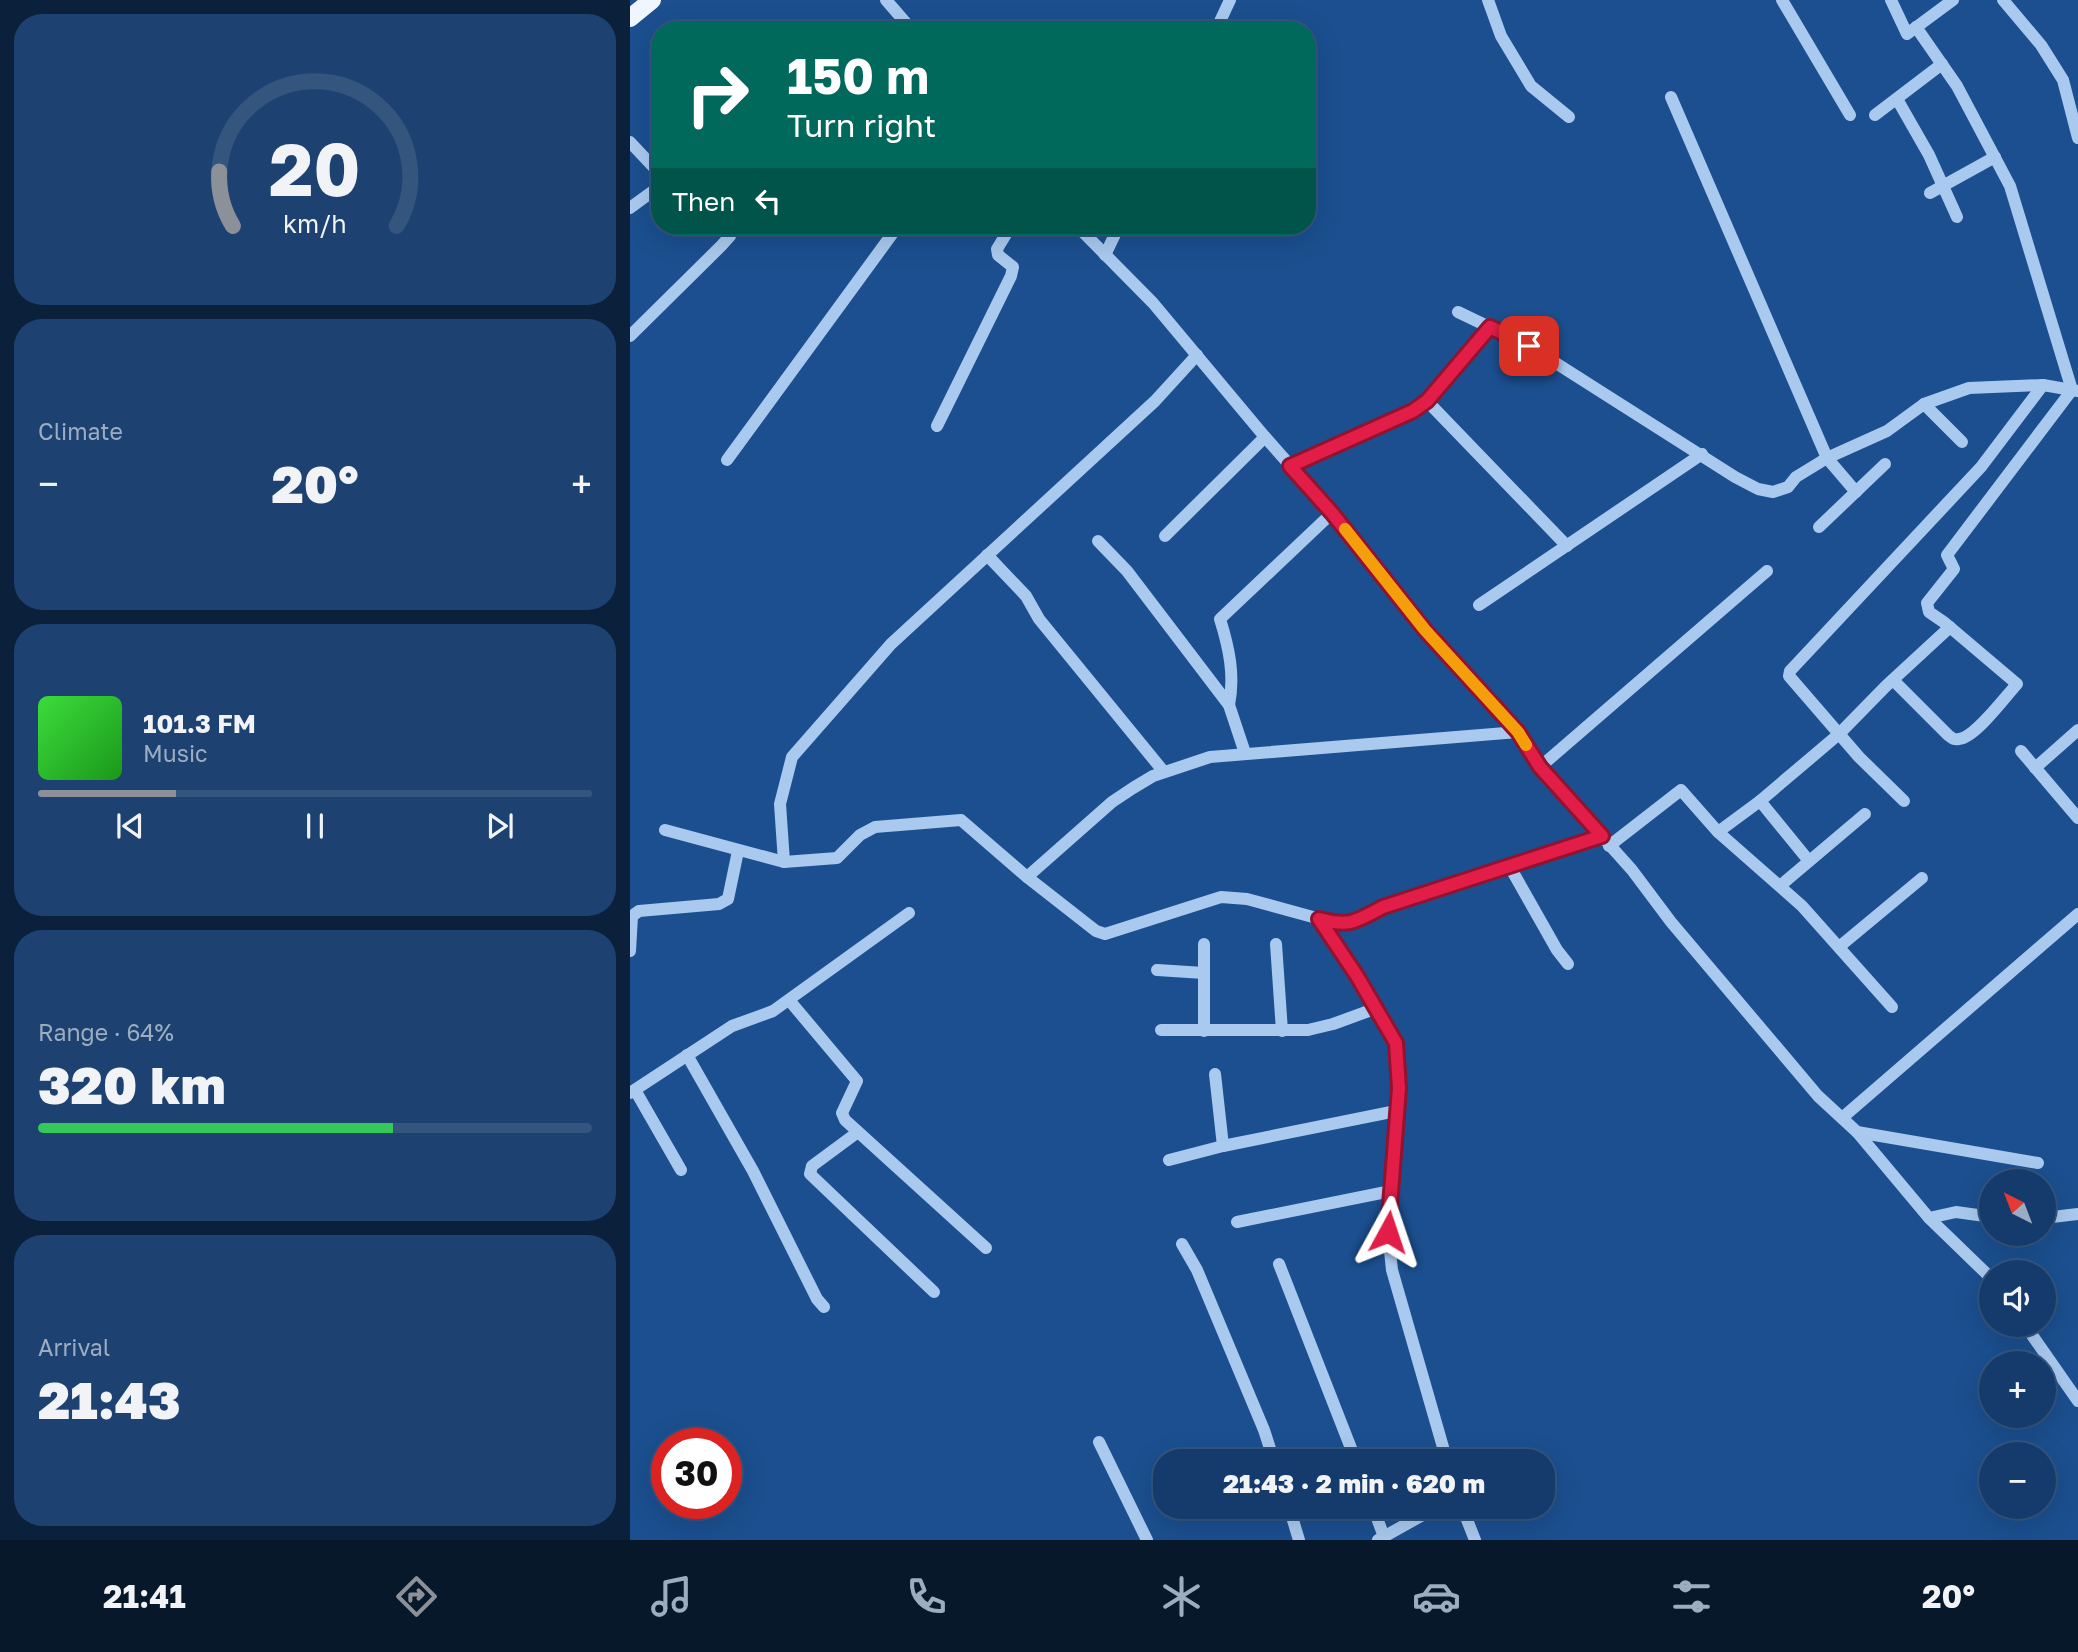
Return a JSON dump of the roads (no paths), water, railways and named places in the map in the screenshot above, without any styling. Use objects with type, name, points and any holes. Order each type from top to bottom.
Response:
[{"type":"main road","points":[[630,18],[652,0]]},
{"type":"street","points":[[886,0],[904,21]]},
{"type":"street","points":[[1220,21],[1230,0]]},
{"type":"street","points":[[1488,0],[1501,36],[1531,86],[1569,117]]},
{"type":"street","points":[[1782,0],[1850,115]]},
{"type":"street","points":[[1891,0],[1907,34],[1953,0]]},
{"type":"street","points":[[2003,0],[2041,45],[2063,80],[2078,138]]},
{"type":"street","points":[[1916,27],[1957,86],[2010,186],[2075,391]]},
{"type":"street","points":[[1875,115],[1942,64]]},
{"type":"street","points":[[1671,97],[1827,458],[1856,492]]},
{"type":"street","points":[[1897,99],[1957,217]]},
{"type":"street","points":[[630,142],[651,164]]},
{"type":"street","points":[[1930,193],[1995,156]]},
{"type":"street","points":[[630,208],[651,193]]},
{"type":"street","points":[[630,336],[730,235]]},
{"type":"street","points":[[727,460],[891,235]]},
{"type":"street","points":[[937,426],[1011,276],[1013,267],[998,255],[997,249],[1006,235]]},
{"type":"street","points":[[1086,235],[1153,303],[1265,438],[1332,513],[1425,630],[1518,732],[1540,767],[1632,870],[1671,922],[1818,1096],[1857,1132],[1929,1218],[1979,1266]]},
{"type":"street","points":[[1105,255],[1115,235]]},
{"type":"street","points":[[1458,312],[1529,346],[1758,489],[1773,492],[1788,487],[1796,477],[1827,458],[1887,431],[1924,404],[1969,388],[2043,385],[2075,391]]},
{"type":"street","points":[[1290,466],[1413,411],[1427,401],[1490,327]]},
{"type":"street","points":[[783,862],[780,804],[792,757],[891,644],[1155,401],[1197,355]]},
{"type":"street","points":[[1904,801],[1839,734],[1789,676],[1790,671],[1981,467],[2043,385]]},
{"type":"street","points":[[1893,680],[1954,739],[1961,739],[1972,733],[2017,684],[1929,612],[1927,603],[1954,569],[1947,555],[2075,391]]},
{"type":"street","points":[[1427,401],[1567,546]]},
{"type":"street","points":[[1924,404],[1962,442]]},
{"type":"street","points":[[1165,536],[1265,438]]},
{"type":"street","points":[[1479,605],[1702,454]]},
{"type":"street","points":[[1819,527],[1885,464]]},
{"type":"street","points":[[1230,705],[1231,665],[1220,620],[1332,513]]},
{"type":"street","points":[[1098,541],[1127,571],[1230,705],[1245,753]]},
{"type":"street","points":[[987,555],[1026,596],[1039,619],[1164,772]]},
{"type":"street","points":[[1540,767],[1767,571]]},
{"type":"street","points":[[1718,832],[1760,801],[1839,734],[1950,627]]},
{"type":"street","points":[[2035,768],[2078,730]]},
{"type":"street","points":[[1027,877],[1112,802],[1153,776],[1210,757],[1518,732]]},
{"type":"street","points":[[2021,751],[2078,818]]},
{"type":"street","points":[[664,830],[783,862],[837,858],[860,835],[875,827],[961,820],[1027,877],[1096,931],[1105,934],[1221,897],[1247,899],[1342,925],[1357,921],[1383,907],[1510,867],[1605,841],[1681,790],[1718,832],[1781,885],[1892,1007]]},
{"type":"street","points":[[1760,801],[1809,861]]},
{"type":"street","points":[[1781,885],[1865,814]]},
{"type":"street","points":[[630,949],[632,916],[639,911],[719,904],[728,899],[738,851]]},
{"type":"street","points":[[1510,867],[1557,950],[1568,964]]},
{"type":"street","points":[[1839,947],[1922,878]]},
{"type":"street","points":[[681,1170],[632,1092],[732,1026],[774,1011],[909,913]]},
{"type":"street","points":[[1842,1118],[2078,914]]},
{"type":"street","points":[[1319,919],[1377,1008],[1396,1043],[1399,1088],[1388,1232],[1392,1270],[1444,1449]]},
{"type":"street","points":[[1204,944],[1204,1031]]},
{"type":"street","points":[[1276,944],[1282,1031]]},
{"type":"street","points":[[1157,970],[1204,974]]},
{"type":"street","points":[[789,1000],[857,1081],[842,1113],[858,1132],[986,1248]]},
{"type":"street","points":[[1161,1030],[1308,1030],[1377,1008]]},
{"type":"street","points":[[687,1055],[753,1171],[817,1299],[824,1307]]},
{"type":"street","points":[[1214,1074],[1223,1146]]},
{"type":"street","points":[[1169,1160],[1223,1146],[1396,1111]]},
{"type":"street","points":[[858,1132],[812,1166],[810,1174],[934,1292]]},
{"type":"street","points":[[1857,1132],[2038,1163]]},
{"type":"street","points":[[1237,1222],[1391,1191]]},
{"type":"street","points":[[1929,1218],[1955,1212],[1979,1215]]},
{"type":"street","points":[[2056,1217],[2078,1214]]},
{"type":"street","points":[[1182,1244],[1197,1270],[1270,1449]]},
{"type":"street","points":[[1279,1264],[1351,1449]]},
{"type":"street","points":[[2033,1337],[2078,1401]]},
{"type":"street","points":[[1100,1442],[1147,1540]]},
{"type":"street","points":[[1293,1519],[1299,1540]]},
{"type":"street","points":[[1376,1519],[1381,1538],[1415,1519]]},
{"type":"street","points":[[1467,1519],[1475,1540]]}]
